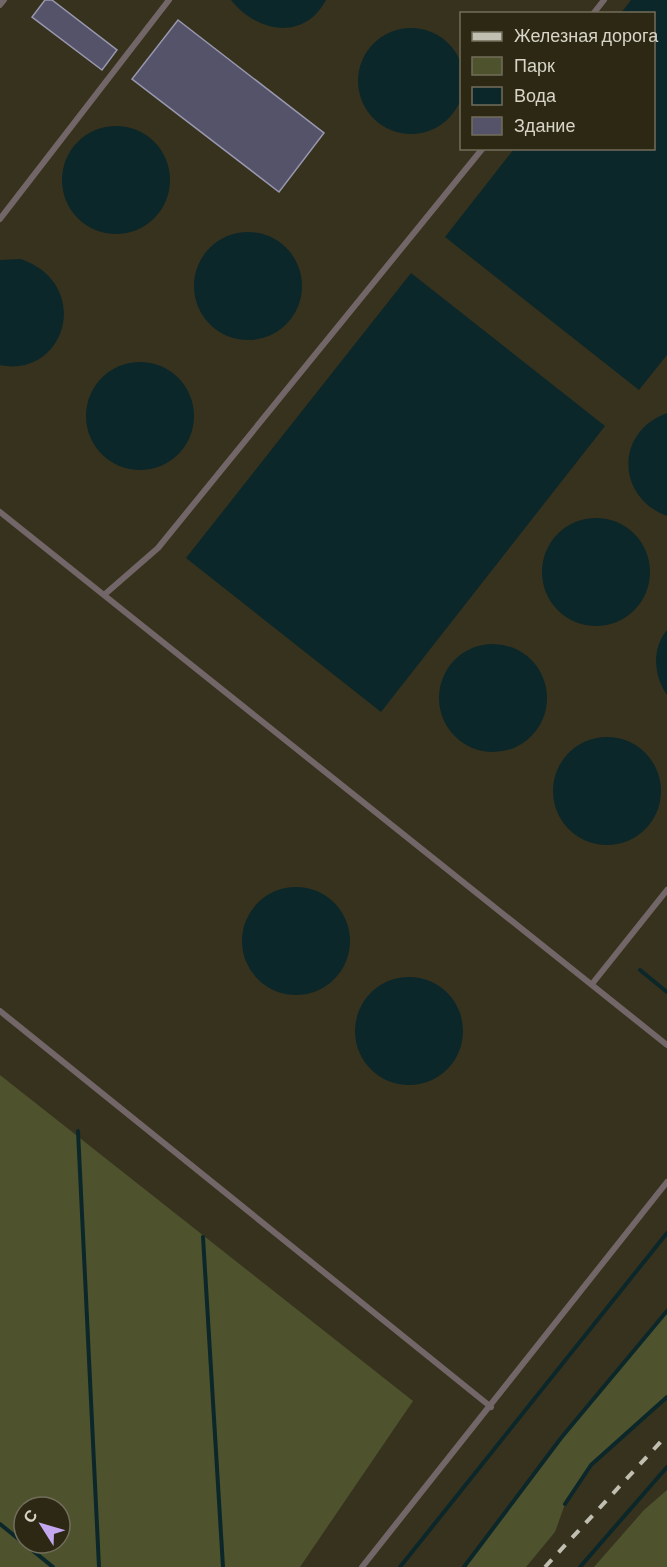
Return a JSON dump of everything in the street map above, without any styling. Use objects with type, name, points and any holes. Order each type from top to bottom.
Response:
[{"type":"lane","points":[[0,5],[4,0]]},
{"type":"lane","points":[[0,219],[169,0]]},
{"type":"lane","points":[[595,12],[604,0]]},
{"type":"lane","points":[[104,595],[158,548],[481,150]]},
{"type":"lane","points":[[0,512],[667,1045]]},
{"type":"lane","points":[[592,984],[667,890]]},
{"type":"lane","points":[[0,1011],[491,1407]]},
{"type":"lane","points":[[362,1567],[667,1182]]},
{"type":"green space","points":[[0,1075],[413,1401],[300,1567],[0,1567]]},
{"type":"green space","points":[[667,1311],[667,1397],[591,1465],[565,1504],[555,1532],[526,1567],[464,1567],[561,1438]]},
{"type":"green space","points":[[667,1490],[667,1567],[594,1567],[644,1510]]},
{"type":"water","points":[[231,0],[326,0],[317,13],[305,22],[293,27],[280,28],[253,19]]},
{"type":"water","points":[[631,0],[667,0],[667,355],[639,390],[445,237],[513,150],[655,150],[655,12],[622,12]]},
{"type":"water","points":[[411,28],[431,32],[441,37],[455,51],[460,61],[460,101],[449,119],[431,130],[411,134],[391,130],[373,119],[362,101],[358,81],[362,61],[373,43],[391,32]]},
{"type":"water","points":[[116,126],[137,130],[154,142],[166,159],[170,180],[166,201],[154,218],[137,230],[116,234],[95,230],[78,218],[66,201],[62,180],[66,159],[78,142],[95,130]]},
{"type":"water","points":[[248,232],[269,236],[286,248],[298,265],[302,286],[298,307],[286,324],[269,336],[248,340],[227,336],[210,324],[198,307],[194,286],[198,265],[210,248],[227,236]]},
{"type":"water","points":[[21,259],[44,272],[58,288],[64,308],[62,327],[54,344],[41,358],[23,366],[0,365],[0,260]]},
{"type":"water","points":[[411,273],[605,426],[381,712],[186,558]]},
{"type":"water","points":[[140,362],[161,366],[178,378],[190,395],[194,416],[190,437],[178,454],[161,466],[140,470],[119,466],[102,454],[90,437],[86,416],[90,395],[102,378],[119,366]]},
{"type":"water","points":[[667,413],[667,516],[650,507],[638,495],[631,480],[628,464],[631,449],[638,434],[650,422]]},
{"type":"water","points":[[596,518],[617,522],[634,534],[646,551],[650,572],[646,593],[634,610],[617,622],[596,626],[575,622],[558,610],[546,593],[542,572],[546,551],[558,534],[575,522]]},
{"type":"water","points":[[667,630],[667,695],[659,680],[656,663],[658,646]]},
{"type":"water","points":[[493,644],[514,648],[531,660],[543,677],[547,698],[543,719],[531,736],[514,748],[493,752],[472,748],[455,736],[443,719],[439,698],[443,677],[455,660],[472,648]]},
{"type":"water","points":[[607,737],[628,741],[645,753],[657,770],[661,791],[657,812],[645,829],[628,841],[607,845],[586,841],[569,829],[557,812],[553,791],[557,770],[569,753],[586,741]]},
{"type":"water","points":[[296,887],[317,891],[334,903],[346,920],[350,941],[346,962],[334,979],[317,991],[296,995],[275,991],[258,979],[246,962],[242,941],[246,920],[258,903],[275,891]]},
{"type":"water","points":[[409,977],[430,981],[447,993],[459,1010],[463,1031],[459,1052],[447,1069],[430,1081],[409,1085],[388,1081],[371,1069],[359,1052],[355,1031],[359,1010],[371,993],[388,981]]},
{"type":"building","points":[[45,0],[52,0],[117,50],[102,70],[32,17]]},
{"type":"building","points":[[178,20],[324,133],[279,192],[132,79]]},
{"type":"waterway","points":[[640,970],[667,992]]},
{"type":"waterway","points":[[78,1131],[99,1567]]},
{"type":"waterway","points":[[400,1567],[667,1233]]},
{"type":"waterway","points":[[203,1237],[223,1567]]},
{"type":"waterway","points":[[464,1567],[561,1438],[667,1311]]},
{"type":"waterway","points":[[565,1504],[591,1465],[667,1397]]},
{"type":"waterway","points":[[580,1567],[667,1467]]},
{"type":"waterway","points":[[0,1524],[53,1567]]},
{"type":"railway","points":[[545,1567],[667,1435]]}]
